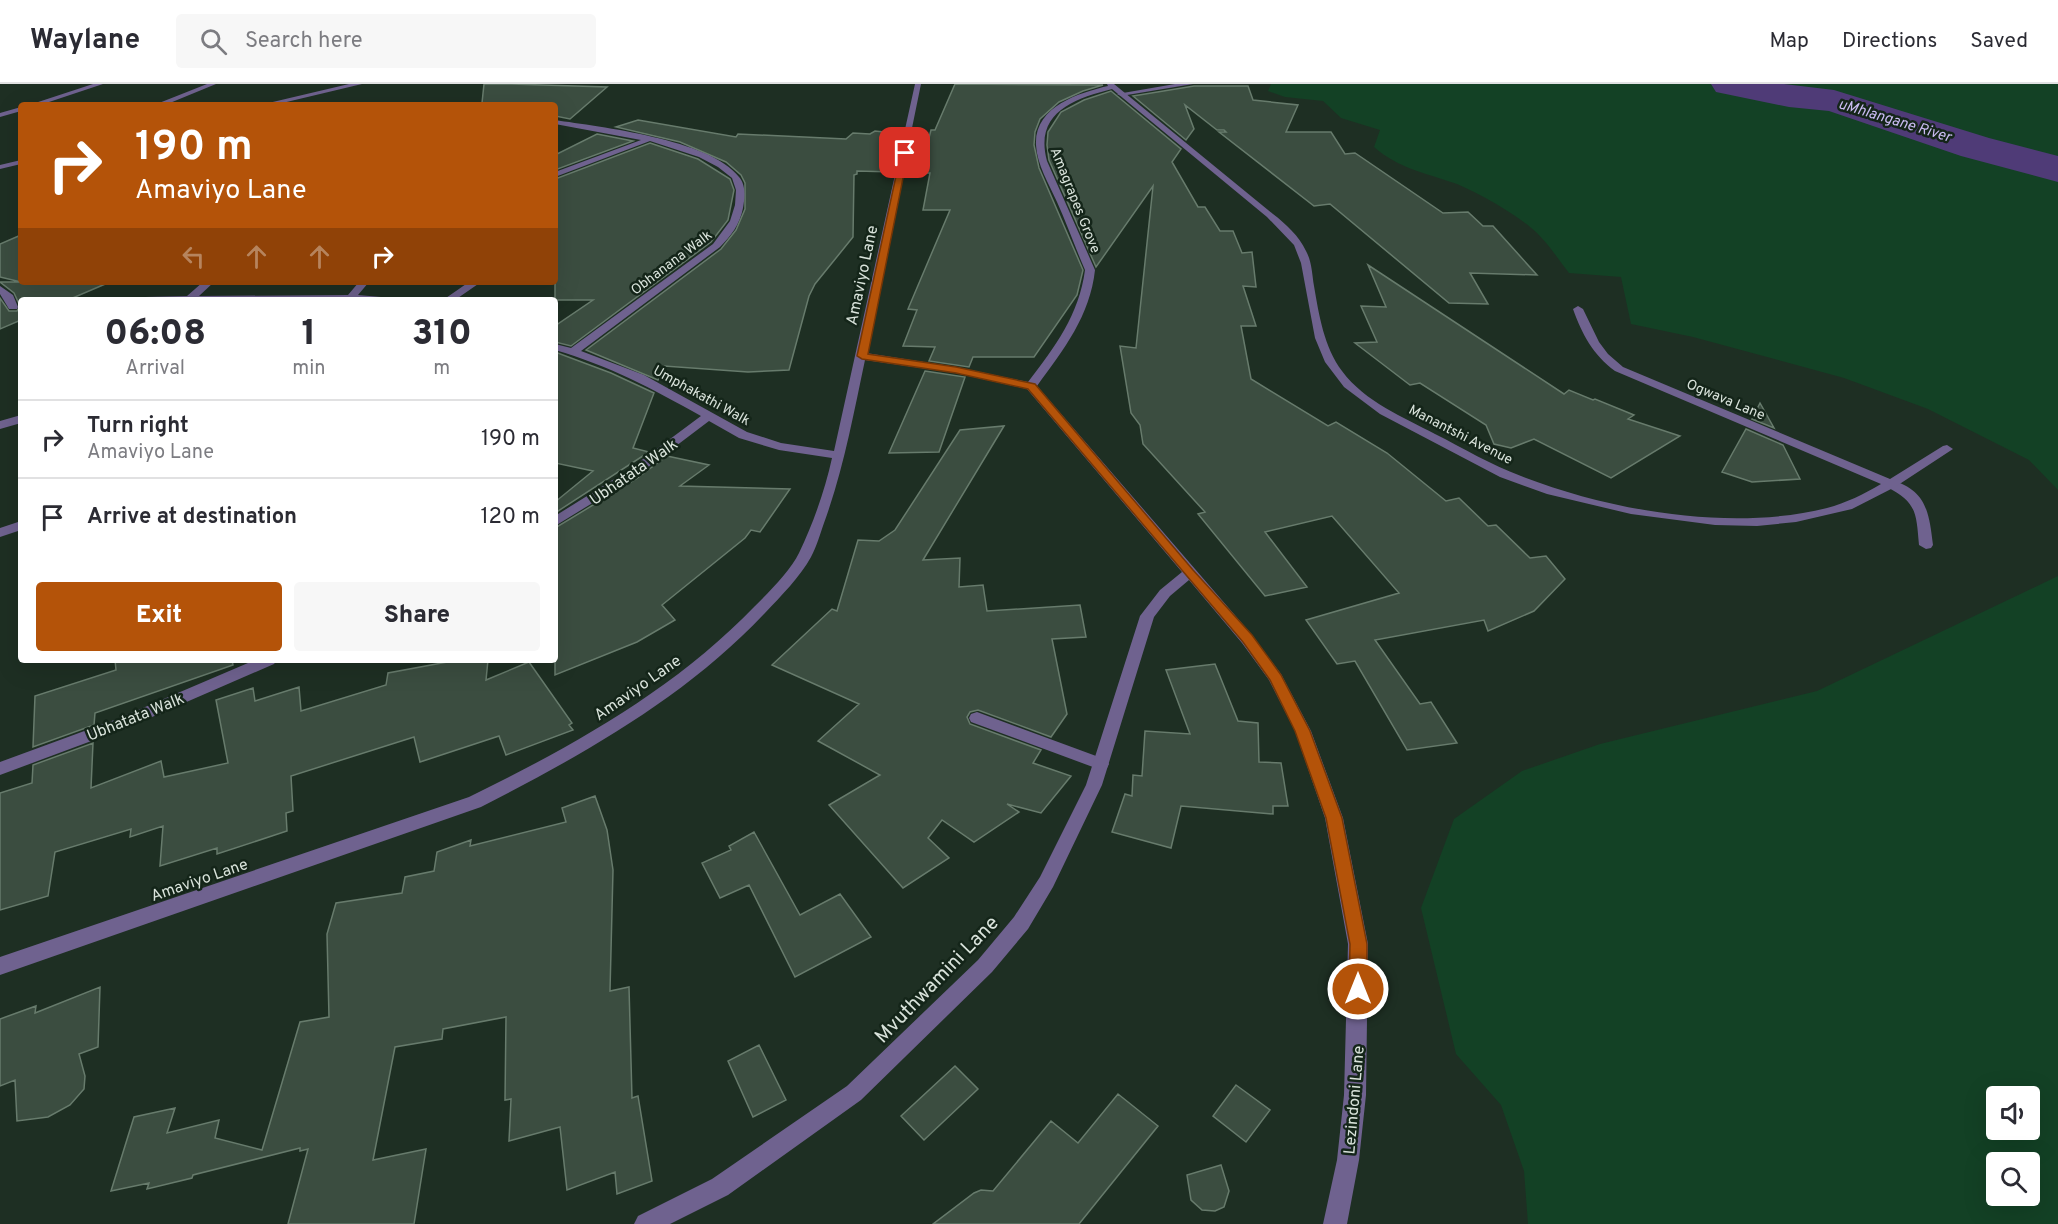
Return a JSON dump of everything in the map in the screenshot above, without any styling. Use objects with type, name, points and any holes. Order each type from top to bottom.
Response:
[{"type":"street","points":[[43,102],[100,84]]},
{"type":"street","points":[[166,102],[213,84]]},
{"type":"street","points":[[278,102],[359,84]]},
{"type":"street","name":"Amaviyo Lane","points":[[0,966],[475,802],[543,768],[621,723],[685,678],[721,648],[770,599],[805,556],[834,478],[850,398],[862,356],[918,84]]},
{"type":"street","name":"Amagrapes Grove","points":[[1031,386],[1075,323],[1085,305],[1089,287],[1090,270],[1045,162],[1040,143],[1040,135],[1048,119],[1060,108],[1088,93],[1115,88],[1190,84]]},
{"type":"street","name":"Manantshi Avenue","points":[[1115,88],[1269,216],[1300,246],[1306,265],[1320,344],[1348,386],[1372,404],[1470,457],[1517,479],[1578,498],[1628,510],[1688,518],[1738,521],[1795,518],[1832,511],[1866,498],[1947,449]]},
{"type":"street","points":[[0,115],[18,110]]},
{"type":"street","name":"Obhanana Walk","points":[[558,123],[648,140],[694,153],[716,163],[735,177],[740,193],[735,222],[713,249],[573,352]]},
{"type":"street","points":[[558,174],[648,140]]},
{"type":"street","points":[[0,167],[18,163]]},
{"type":"street","points":[[192,297],[206,285]]},
{"type":"street","points":[[351,297],[361,285]]},
{"type":"street","points":[[452,297],[471,285]]},
{"type":"street","points":[[0,289],[17,306]]},
{"type":"street","points":[[0,308],[17,306]]},
{"type":"street","name":"Ogwava Lane","points":[[1578,309],[1598,351],[1619,369],[1891,484],[1912,495],[1918,500],[1926,545]]},
{"type":"street","name":"Umphakathi Walk","points":[[558,348],[640,377],[708,416],[758,441],[839,456]]},
{"type":"street","points":[[862,356],[956,370],[1031,386]]},
{"type":"street","name":"Lezindoni Lane","points":[[1031,386],[1188,573],[1247,639],[1276,678],[1303,731],[1336,828],[1347,880],[1358,955],[1355,1095],[1348,1160],[1335,1224]]},
{"type":"street","name":"Ubhatata Walk","points":[[558,520],[631,474],[708,416]]},
{"type":"street","points":[[0,425],[18,420]]},
{"type":"street","points":[[0,533],[18,526]]},
{"type":"street","name":"Mvuthwamini Lane","points":[[646,1224],[720,1187],[854,1093],[985,966],[1021,924],[1047,882],[1094,785],[1147,616],[1165,593],[1188,573]]},
{"type":"street","name":"Ubhatata Walk","points":[[0,769],[123,723],[262,663]]},
{"type":"street","points":[[977,718],[1101,764]]},
{"type":"green space","points":[[1271,84],[2058,84],[2058,490],[2029,460],[1928,409],[1844,378],[1693,337],[1631,324],[1621,277],[1569,273],[1537,233],[1510,212],[1463,187],[1412,169],[1383,154],[1374,147],[1380,130],[1341,118],[1323,101],[1285,97],[1268,91]]},
{"type":"green space","points":[[2058,576],[2058,1224],[1528,1224],[1524,1171],[1501,1105],[1456,1054],[1421,908],[1454,819],[1522,771],[1600,744],[1817,691]]},
{"type":"building","points":[[484,84],[607,87],[570,119],[558,117],[558,102],[482,102]]},
{"type":"building","points":[[955,84],[1103,85],[1059,102],[1040,119],[1035,132],[1034,145],[1039,168],[1083,270],[1077,295],[1034,357],[973,357],[969,367],[929,361],[935,347],[903,346],[917,310],[908,309],[950,210],[923,210],[930,173],[905,173],[913,136],[929,138],[931,130],[935,130]]},
{"type":"building","points":[[1194,86],[1248,86],[1253,100],[1298,105],[1286,132],[1331,132],[1345,154],[1355,153],[1443,213],[1468,212],[1483,226],[1493,226],[1537,275],[1470,273],[1488,304],[1449,303],[1330,204],[1314,206],[1219,132],[1226,132],[1224,130],[1217,130],[1185,105],[1194,129],[1186,140],[1133,96]]},
{"type":"building","points":[[1111,91],[1181,149],[1172,162],[1198,207],[1205,207],[1220,231],[1233,231],[1242,253],[1252,252],[1256,287],[1243,286],[1256,326],[1241,326],[1251,379],[1328,426],[1336,422],[1387,453],[1446,501],[1459,498],[1488,526],[1496,525],[1530,558],[1546,556],[1565,579],[1534,611],[1488,631],[1484,620],[1375,640],[1420,704],[1431,702],[1457,743],[1407,750],[1355,661],[1337,664],[1306,620],[1399,593],[1332,516],[1265,532],[1307,587],[1265,596],[1198,514],[1205,512],[1143,444],[1140,425],[1131,413],[1120,346],[1136,348],[1153,186],[1096,267],[1049,160],[1047,145],[1048,132],[1061,112],[1084,100]]},
{"type":"building","points":[[638,120],[736,137],[738,134],[846,139],[853,133],[870,134],[875,131],[902,134],[893,172],[857,171],[854,175],[853,237],[815,284],[809,296],[789,370],[748,372],[664,366],[658,380],[586,350],[721,249],[736,230],[745,209],[745,183],[741,175],[726,162],[680,142],[616,127]]},
{"type":"building","points":[[597,134],[633,141],[558,169],[558,154]]},
{"type":"building","points":[[650,143],[698,159],[730,179],[734,190],[728,220],[711,242],[571,346],[558,343],[558,324],[593,300],[558,300],[558,297],[555,297],[555,285],[558,285],[558,178]]},
{"type":"building","points":[[18,236],[18,281],[0,277],[0,244]]},
{"type":"building","points":[[1368,265],[1564,394],[1569,390],[1595,399],[1634,415],[1628,419],[1680,436],[1611,478],[1534,439],[1511,448],[1494,444],[1486,425],[1420,383],[1410,385],[1355,343],[1377,342],[1361,306],[1386,307]]},
{"type":"building","points":[[0,282],[18,282],[18,285],[103,285],[75,297],[18,297],[18,302],[14,293]]},
{"type":"building","points":[[0,298],[9,311],[18,309],[18,321],[0,329]]},
{"type":"building","points":[[558,353],[611,373],[654,393],[633,448],[649,452],[558,511],[558,500],[593,471],[558,464]]},
{"type":"building","points":[[925,371],[965,377],[939,452],[889,453]]},
{"type":"building","points":[[1760,403],[1774,428],[1752,419]]},
{"type":"building","points":[[1004,426],[923,560],[960,558],[959,587],[983,585],[987,611],[1080,605],[1086,637],[1052,639],[1067,714],[1051,737],[978,710],[970,712],[967,717],[970,724],[1041,750],[1033,763],[1071,776],[1041,813],[1007,804],[1019,812],[974,842],[942,820],[928,838],[949,858],[903,888],[829,805],[880,775],[818,741],[859,704],[772,665],[832,609],[837,611],[858,540],[879,541],[895,530],[960,430]]},
{"type":"building","points":[[1746,429],[1783,445],[1800,479],[1752,482],[1722,472]]},
{"type":"building","points":[[667,456],[709,465],[680,486],[790,489],[760,532],[751,530],[745,538],[662,605],[675,620],[637,642],[555,675],[555,663],[558,663],[558,526],[636,479]]},
{"type":"building","points":[[115,663],[233,663],[233,665],[95,713],[94,725],[33,747],[35,696],[116,670]]},
{"type":"building","points":[[442,663],[488,663],[486,680],[530,663],[572,723],[569,725],[573,730],[506,755],[499,736],[420,762],[414,737],[291,776],[293,811],[286,813],[287,831],[217,854],[217,848],[160,866],[163,826],[130,837],[131,829],[55,852],[48,896],[0,910],[0,793],[32,783],[33,765],[93,743],[91,788],[161,761],[164,777],[228,763],[216,700],[253,688],[255,701],[299,687],[301,711],[386,685],[388,673]]},
{"type":"building","points":[[1215,664],[1238,721],[1258,723],[1259,762],[1281,763],[1288,806],[1273,806],[1273,814],[1181,806],[1171,848],[1112,832],[1125,794],[1132,796],[1133,775],[1142,776],[1145,731],[1190,734],[1166,670]]},
{"type":"building","points":[[595,796],[607,830],[613,870],[610,991],[629,987],[632,1098],[638,1096],[652,1181],[617,1194],[615,1172],[567,1190],[560,1127],[509,1141],[511,1099],[505,1100],[506,1017],[443,1029],[442,1039],[395,1047],[373,1160],[426,1149],[414,1224],[288,1224],[308,1149],[300,1151],[300,1148],[147,1189],[149,1183],[111,1191],[134,1117],[175,1108],[167,1133],[219,1120],[215,1138],[262,1150],[300,1022],[329,1017],[327,934],[336,903],[402,893],[405,877],[434,871],[437,852],[471,840],[470,846],[566,822],[562,808]]},
{"type":"building","points":[[754,832],[800,915],[840,894],[871,937],[795,977],[749,885],[720,898],[702,863],[731,850],[729,846]]},
{"type":"building","points":[[100,987],[98,1047],[79,1054],[85,1076],[84,1089],[70,1105],[48,1117],[17,1121],[15,1080],[0,1086],[0,1019],[36,1006],[35,1013]]},
{"type":"building","points":[[759,1045],[786,1100],[753,1117],[728,1061]]},
{"type":"building","points":[[955,1066],[978,1089],[924,1140],[901,1116]]},
{"type":"building","points":[[1236,1085],[1270,1110],[1246,1142],[1213,1116]]},
{"type":"building","points":[[1118,1094],[1158,1126],[1079,1224],[933,1224],[974,1193],[981,1190],[993,1191],[1051,1121],[1078,1143]]},
{"type":"building","points":[[1221,1165],[1229,1191],[1224,1207],[1215,1211],[1202,1210],[1191,1200],[1187,1175]]},
{"type":"waterway","name":"uMhlangane River","points":[[1729,84],[1789,96],[1834,101],[1975,147],[2058,169]]},
{"type":"route","points":[[905,153],[862,356],[956,370],[1031,386],[1188,573],[1247,639],[1276,678],[1303,731],[1334,818],[1358,944],[1358,989]]}]
